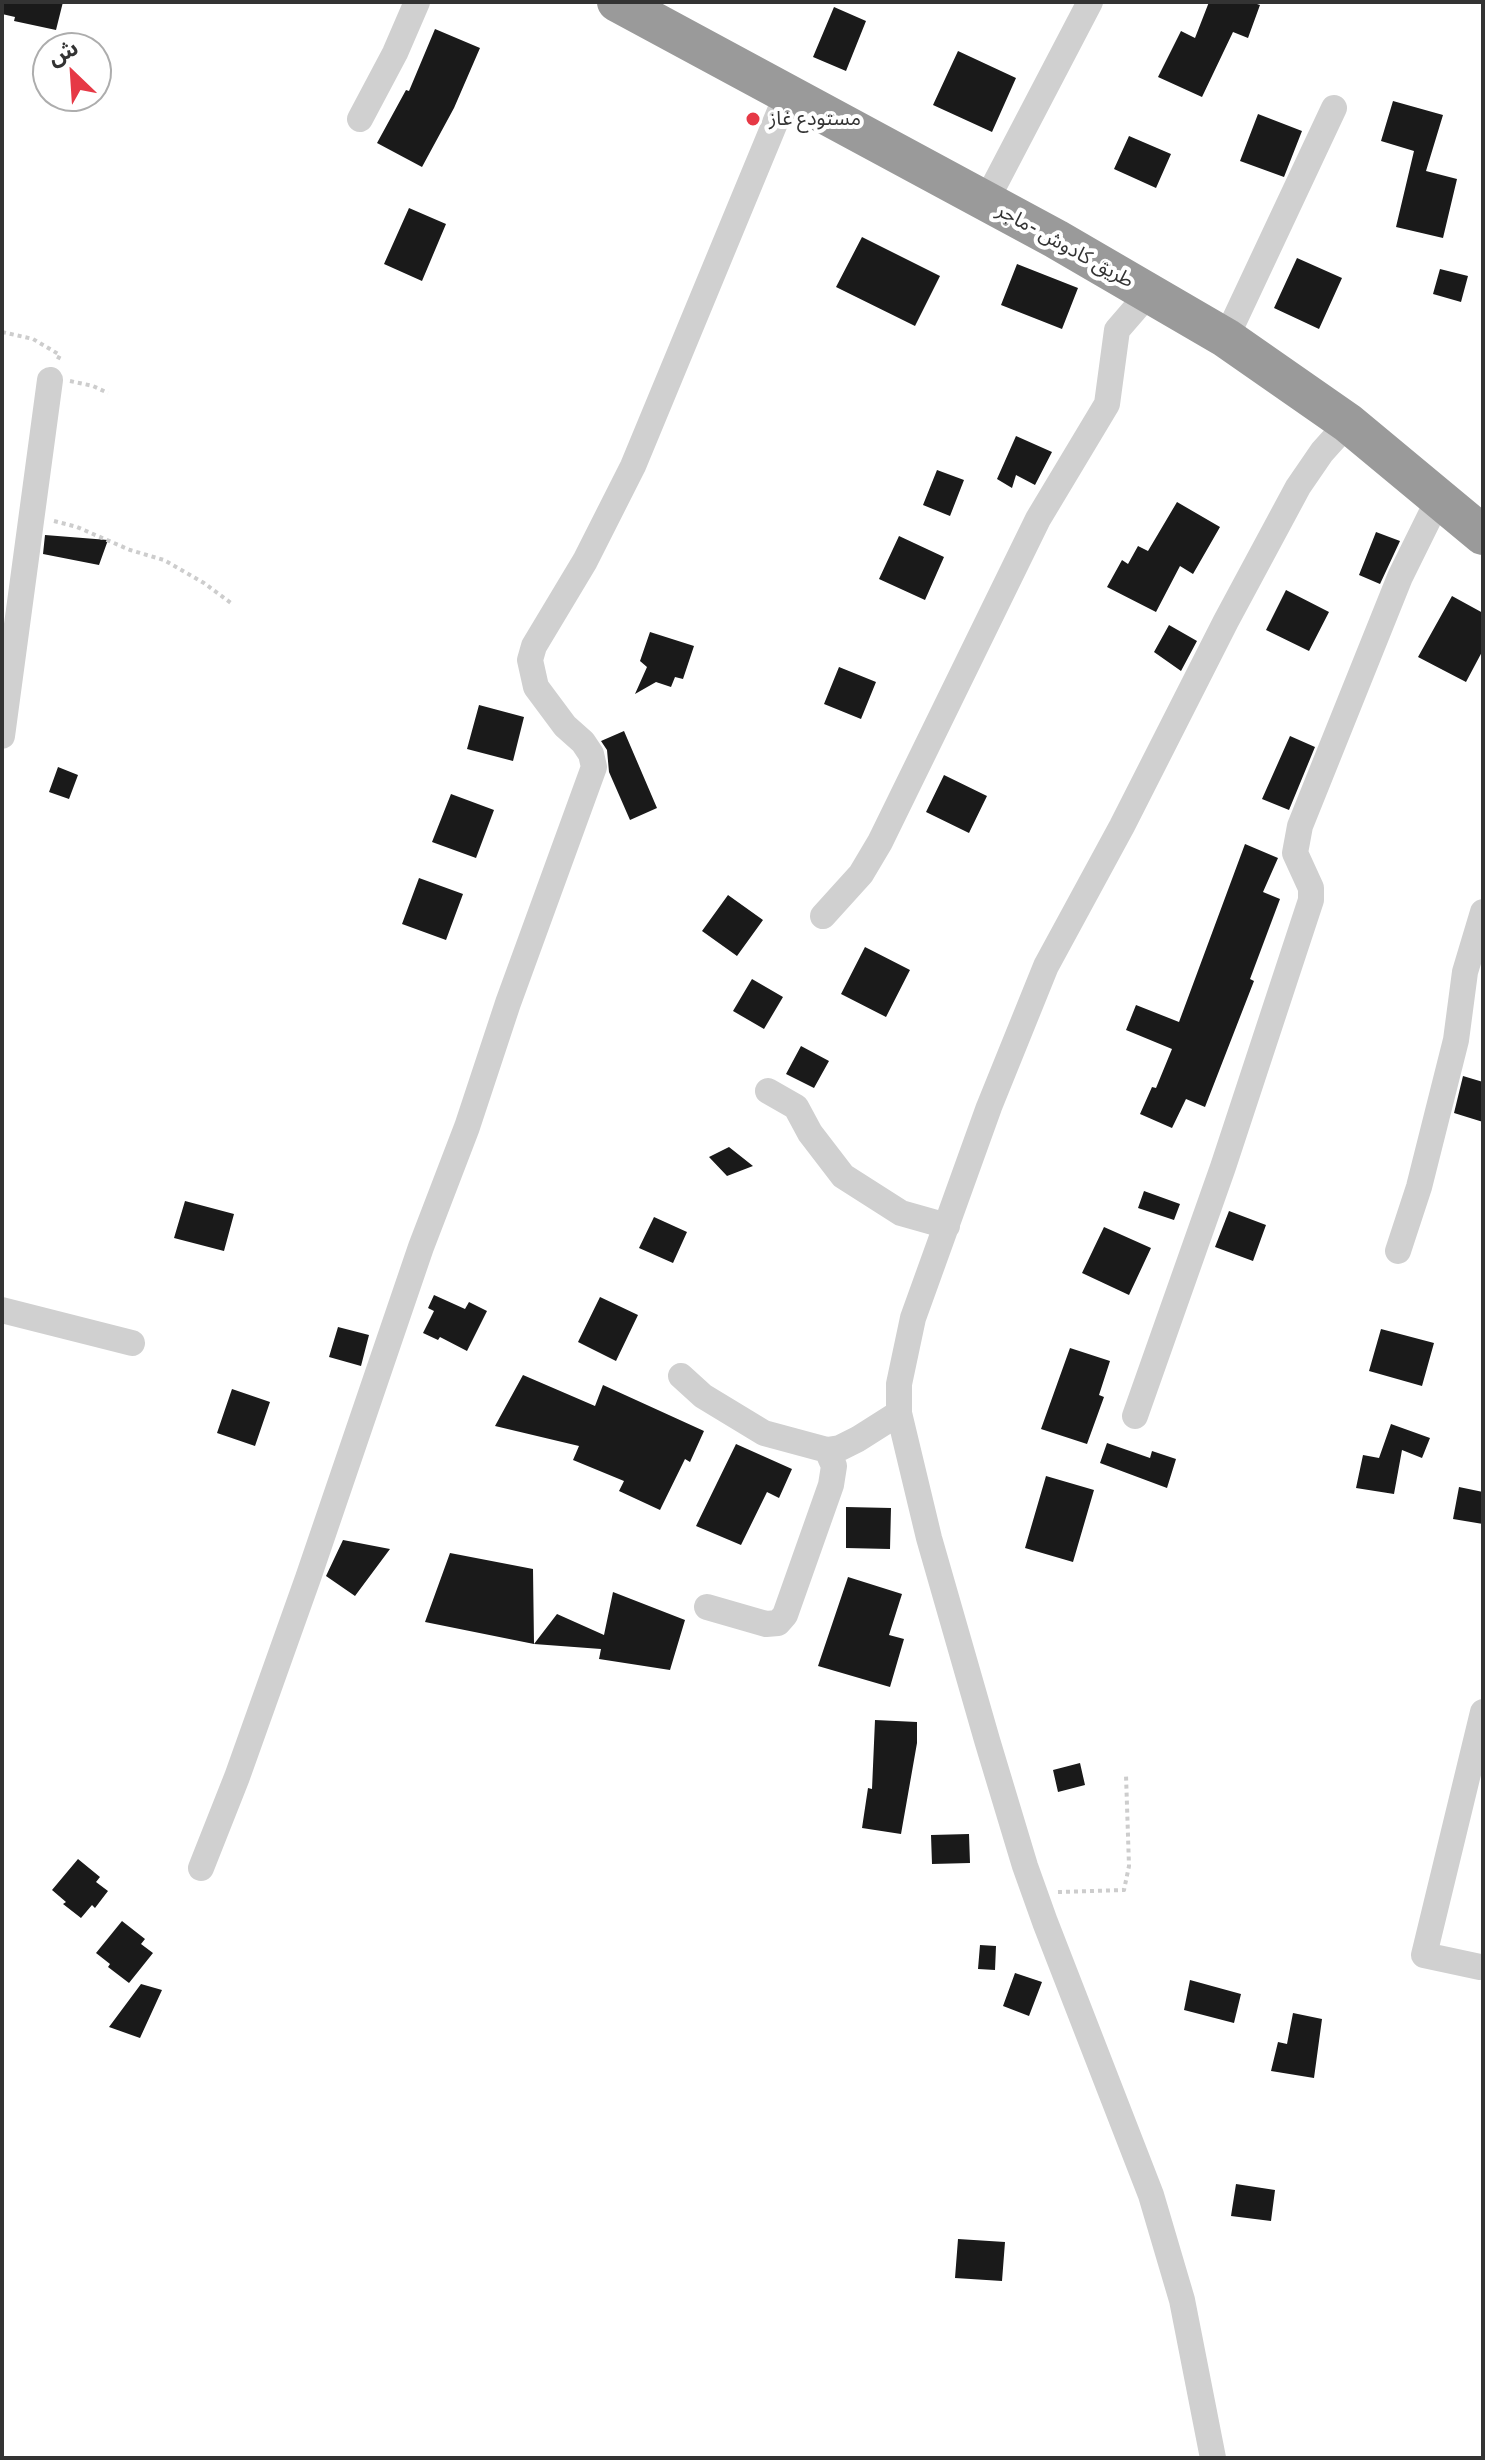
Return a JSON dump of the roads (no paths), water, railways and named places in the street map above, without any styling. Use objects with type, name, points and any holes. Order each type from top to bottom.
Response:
[{"type":"highway","name":"طريق كادوش -ماجر","points":[[623,3],[986,201],[1226,338],[1348,423],[1483,535]]},
{"type":"street","points":[[360,119],[395,53],[417,2]]},
{"type":"street","points":[[986,201],[1090,2]]},
{"type":"street","points":[[201,1868],[303,1593],[421,1247],[467,1127],[508,1003],[594,767],[591,754],[583,742],[565,726],[536,687],[530,660],[534,646],[585,561],[633,466],[787,94]]},
{"type":"street","points":[[1226,338],[1334,108]]},
{"type":"street","points":[[823,916],[861,874],[880,842],[1038,519],[1107,404],[1117,330],[1149,293]]},
{"type":"street","points":[[2,736],[6,677],[50,380]]},
{"type":"street","points":[[1213,2458],[1182,2300],[1151,2195],[1035,1893],[987,1740],[929,1538],[899,1413],[899,1384],[913,1318],[989,1107],[1046,966],[1298,487],[1322,452],[1348,423]]},
{"type":"street","points":[[1135,1416],[1223,1167],[1311,900],[1311,888],[1295,853],[1300,826],[1400,577],[1439,498]]},
{"type":"street","points":[[1398,1251],[1419,1187],[1456,1040],[1465,972],[1483,912]]},
{"type":"street","points":[[768,1091],[796,1107],[810,1133],[843,1176],[901,1213],[947,1226]]},
{"type":"street","points":[[2,1310],[132,1343]]},
{"type":"street","points":[[681,1376],[703,1396],[764,1433],[827,1450],[840,1448],[858,1439],[899,1413]]},
{"type":"street","points":[[707,1607],[766,1624],[778,1623],[785,1615],[834,1477],[834,1466],[827,1450]]},
{"type":"street","points":[[1480,1967],[1424,1955],[1483,1712]]},
{"type":"place","name":"مستودع غاز","points":[[753,119]]}]
